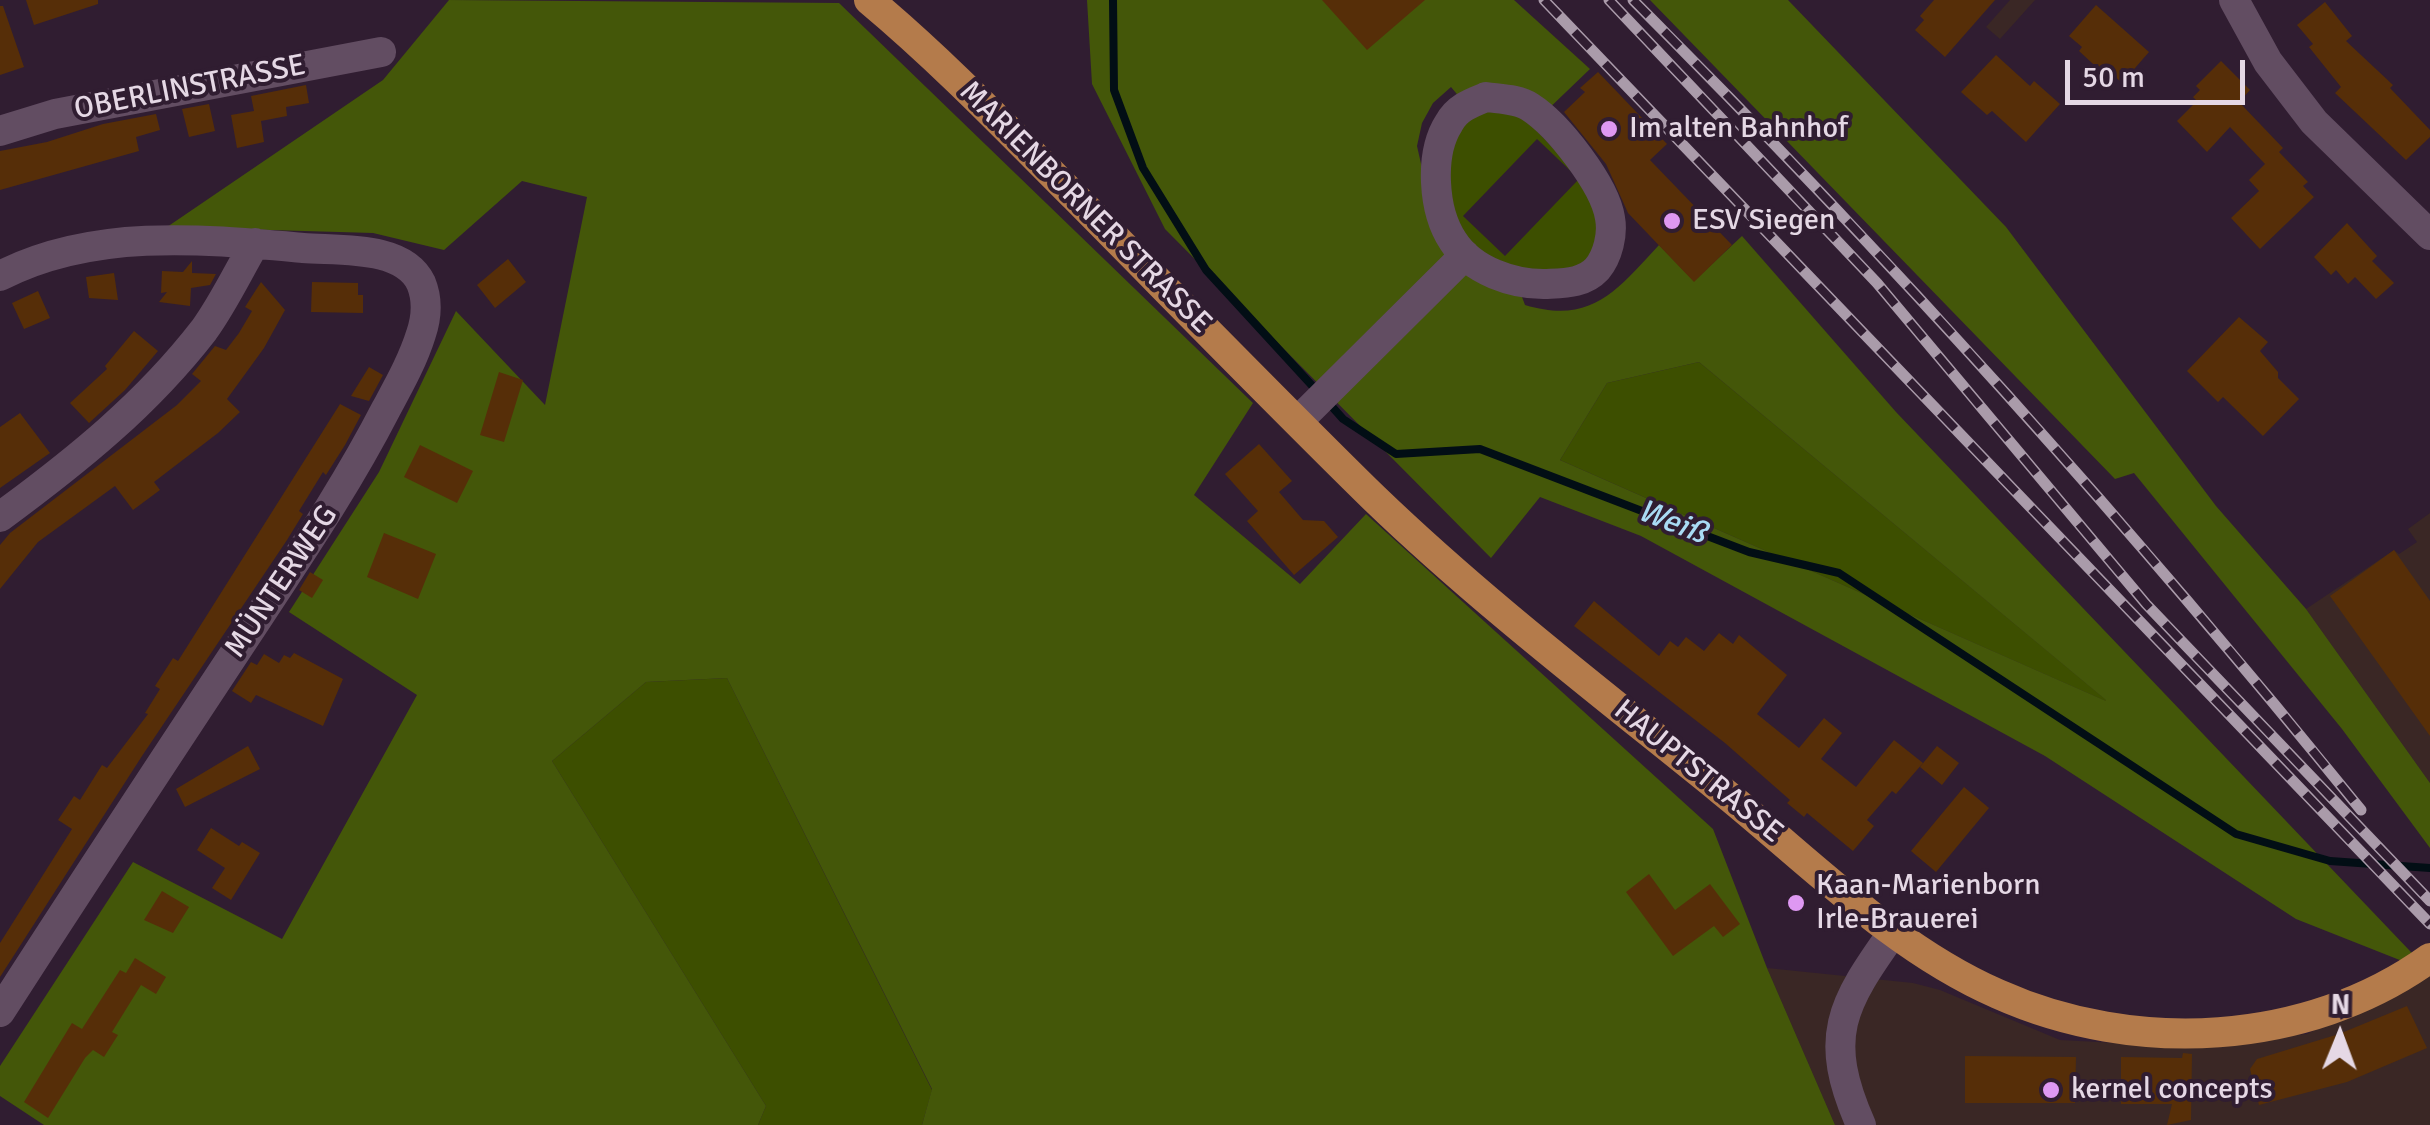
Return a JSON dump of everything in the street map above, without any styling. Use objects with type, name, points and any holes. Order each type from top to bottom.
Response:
[{"type":"main road","name":"MARIENBORNER STRASSE","points":[[869,0],[1306,413]]},
{"type":"main road","name":"HAUPTSTRASSE","points":[[1306,413],[1380,503],[1494,607],[1894,931],[1938,962],[1998,994],[2104,1027],[2174,1034],[2252,1029],[2308,1017],[2360,998],[2430,958]]},
{"type":"street","points":[[2234,0],[2268,62],[2314,122],[2430,235]]},
{"type":"street","name":"OBERLINSTRASSE","points":[[0,131],[73,111],[381,52]]},
{"type":"street","points":[[1486,97],[1527,105],[1582,162],[1603,200],[1610,218],[1610,243],[1602,263],[1590,276],[1574,282],[1542,284],[1516,281],[1482,268],[1465,256],[1448,231],[1438,198],[1436,170],[1449,122],[1466,104],[1486,97]]},
{"type":"street","points":[[0,276],[42,257],[89,246],[148,240],[255,244],[206,326],[153,392],[80,459],[0,517]]},
{"type":"street","name":"MÜNTERWEG","points":[[0,1012],[351,478],[422,332],[428,303],[419,279],[402,262],[378,255],[255,244]]},
{"type":"street","points":[[1306,413],[1465,256]]},
{"type":"street","points":[[1860,1125],[1844,1084],[1840,1035],[1857,982],[1894,931]]},
{"type":"shaded area","points":[[2010,0],[2035,0],[2000,39],[1986,27]]},
{"type":"shaded area","points":[[2430,513],[2430,783],[2306,609],[2394,550],[2399,554],[2417,542],[2408,529]]},
{"type":"shaded area","points":[[1767,968],[1913,983],[1940,990],[2060,1040],[2155,1045],[2307,1034],[2430,972],[2430,1125],[1835,1125]]},
{"type":"green space","points":[[449,0],[839,3],[1253,403],[1194,495],[1300,584],[1366,514],[1713,829],[1767,968],[1835,1125],[922,1125],[932,1089],[727,678],[646,682],[552,761],[766,1106],[758,1125],[44,1125],[0,1096],[0,1066],[133,862],[282,939],[417,695],[289,612],[379,472],[456,311],[545,405],[587,197],[522,181],[444,250],[373,233],[167,227],[383,80]]},
{"type":"green space","points":[[1087,0],[1514,0],[1590,69],[1541,116],[1466,105],[1451,87],[1433,103],[1422,123],[1417,146],[1429,199],[1448,231],[1516,281],[1525,305],[1548,310],[1586,307],[1601,299],[1659,245],[1694,281],[1742,236],[1896,412],[2430,972],[2296,919],[2045,756],[1641,536],[1540,497],[1491,558],[1165,229],[1092,84]],"holes":[[[1699,362],[2106,701],[1560,460],[1607,383]]]},
{"type":"green space","points":[[1650,0],[1788,0],[2006,227],[2216,506],[2306,609],[2430,783],[2430,848],[2342,729],[2134,473],[2115,479]]},
{"type":"green space","points":[[1507,100],[1603,200],[1590,276],[1481,268],[1439,198],[1466,105]],"holes":[[[1537,139],[1579,179],[1505,256],[1463,216]]]},
{"type":"green space","points":[[1699,362],[2110,703],[1560,460],[1607,383]]},
{"type":"green space","points":[[727,678],[932,1090],[922,1125],[758,1125],[766,1106],[552,761],[646,682]]},
{"type":"building","points":[[26,0],[98,0],[98,4],[34,25]]},
{"type":"building","points":[[1322,0],[1425,0],[1367,50]]},
{"type":"building","points":[[1934,0],[1995,0],[1945,57],[1915,30],[1924,20],[1920,16]]},
{"type":"building","points":[[2325,2],[2352,36],[2346,41],[2393,85],[2390,88],[2430,130],[2430,137],[2406,160],[2335,93],[2341,87],[2297,25]]},
{"type":"building","points":[[2096,5],[2149,52],[2122,83],[2109,71],[2105,75],[2069,36]]},
{"type":"building","points":[[0,6],[24,67],[0,75]]},
{"type":"building","points":[[1996,55],[2030,86],[2034,81],[2060,104],[2026,142],[1992,111],[1987,115],[1961,92]]},
{"type":"building","points":[[2221,61],[2250,90],[2239,102],[2283,148],[2279,152],[2308,182],[2303,186],[2314,197],[2260,249],[2231,218],[2259,191],[2249,180],[2265,164],[2230,127],[2207,152],[2177,121],[2197,101],[2193,97],[2200,90],[2196,86]]},
{"type":"building","points":[[1598,72],[1667,144],[1650,160],[1732,245],[1694,282],[1628,213],[1606,164],[1564,112],[1585,92],[1580,88]]},
{"type":"building","points":[[306,85],[309,103],[286,107],[287,116],[261,121],[264,142],[237,148],[231,115],[254,111],[251,96]]},
{"type":"building","points":[[209,104],[215,131],[189,137],[182,109]]},
{"type":"building","points":[[156,114],[160,130],[136,137],[139,151],[0,190],[0,151]]},
{"type":"building","points":[[2347,223],[2377,256],[2372,261],[2394,283],[2376,299],[2355,277],[2348,284],[2336,270],[2331,275],[2314,257]]},
{"type":"building","points":[[508,259],[526,282],[495,308],[477,285]]},
{"type":"building","points":[[192,261],[192,273],[216,274],[210,285],[191,288],[190,306],[159,302],[167,292],[161,293],[162,271],[183,272]]},
{"type":"building","points":[[114,273],[118,300],[89,298],[86,277]]},
{"type":"building","points":[[261,282],[285,310],[264,348],[227,399],[240,412],[154,482],[160,490],[133,510],[115,486],[38,542],[0,589],[0,545],[10,533],[177,405],[201,381],[192,374],[215,346],[226,350],[239,333],[252,311],[245,307]]},
{"type":"building","points":[[312,282],[358,283],[363,313],[311,312]]},
{"type":"building","points":[[38,291],[50,318],[24,329],[12,303]]},
{"type":"building","points":[[2239,317],[2268,342],[2260,351],[2278,372],[2278,378],[2299,399],[2263,436],[2223,397],[2218,402],[2187,371]]},
{"type":"building","points":[[134,331],[158,351],[125,390],[89,423],[70,403],[107,369],[105,366]]},
{"type":"building","points":[[369,367],[383,375],[369,401],[351,396]]},
{"type":"building","points":[[499,372],[523,380],[504,442],[480,435]]},
{"type":"building","points":[[340,404],[361,415],[345,445],[326,475],[323,472],[287,540],[0,977],[0,943],[72,829],[58,820],[74,796],[80,800],[102,765],[107,768],[148,714],[145,713],[160,689],[155,686],[173,658],[178,661]]},
{"type":"building","points":[[20,413],[50,453],[0,488],[0,427]]},
{"type":"building","points":[[1259,444],[1292,481],[1279,492],[1303,520],[1324,521],[1338,537],[1294,575],[1247,521],[1258,511],[1225,474]]},
{"type":"building","points":[[420,445],[473,471],[457,503],[404,477]]},
{"type":"building","points":[[384,533],[436,554],[418,599],[367,577]]},
{"type":"building","points":[[2394,550],[2430,601],[2430,736],[2330,596]]},
{"type":"building","points":[[310,572],[323,580],[312,598],[299,590]]},
{"type":"building","points":[[1594,601],[1659,656],[1670,641],[1678,647],[1686,637],[1704,651],[1719,633],[1733,644],[1739,635],[1787,675],[1757,714],[1799,748],[1824,718],[1842,733],[1821,759],[1856,787],[1894,740],[1923,763],[1867,820],[1874,826],[1853,851],[1807,813],[1804,817],[1725,743],[1574,626]]},
{"type":"building","points":[[294,653],[343,679],[323,726],[256,695],[251,703],[232,691],[251,662],[257,665],[264,654],[279,663],[284,655],[290,658]]},
{"type":"building","points":[[248,746],[260,769],[185,807],[176,789]]},
{"type":"building","points":[[1937,746],[1959,763],[1942,785],[1920,767]]},
{"type":"building","points":[[1964,787],[1989,808],[1936,872],[1911,851]]},
{"type":"building","points":[[211,828],[239,846],[242,842],[260,853],[231,900],[212,888],[225,868],[197,850]]},
{"type":"building","points":[[1649,874],[1675,910],[1710,884],[1740,924],[1723,937],[1714,926],[1673,956],[1626,892]]},
{"type":"building","points":[[162,891],[189,907],[173,933],[144,920]]},
{"type":"building","points":[[135,958],[166,977],[156,994],[141,985],[112,1032],[118,1035],[104,1057],[93,1050],[85,1058],[48,1118],[24,1102],[72,1023],[82,1029],[120,970],[126,973]]},
{"type":"building","points":[[2407,1006],[2427,1048],[2347,1082],[2259,1105],[2250,1069],[2257,1059],[2339,1034]]},
{"type":"building","points":[[2183,1053],[2192,1054],[2191,1120],[2167,1125],[2172,1104],[2121,1104],[2121,1057],[2182,1058]]},
{"type":"building","points":[[1965,1056],[2076,1057],[2075,1103],[1965,1103]]},
{"type":"waterway","name":"Weiß","points":[[1113,0],[1114,90],[1143,168],[1206,270],[1317,391]]},
{"type":"waterway","name":"Weiß","points":[[1327,401],[1343,419],[1396,454],[1480,449],[1749,552],[1839,573],[2236,834],[2330,861],[2430,868]]},
{"type":"railway","points":[[1544,0],[2430,924]]},
{"type":"railway","points":[[1609,0],[1877,283],[2146,604],[2430,901]]},
{"type":"railway","points":[[1633,0],[1823,195],[2008,396],[2187,601],[2361,810]]},
{"type":"place","name":"Im alten Bahnhof","points":[[1609,129]]},
{"type":"place","name":"ESV Siegen","points":[[1672,221]]},
{"type":"place","name":"Kaan-Marienborn Irle-Brauerei","points":[[1796,903]]},
{"type":"place","name":"kernel concepts","points":[[2051,1090]]}]
